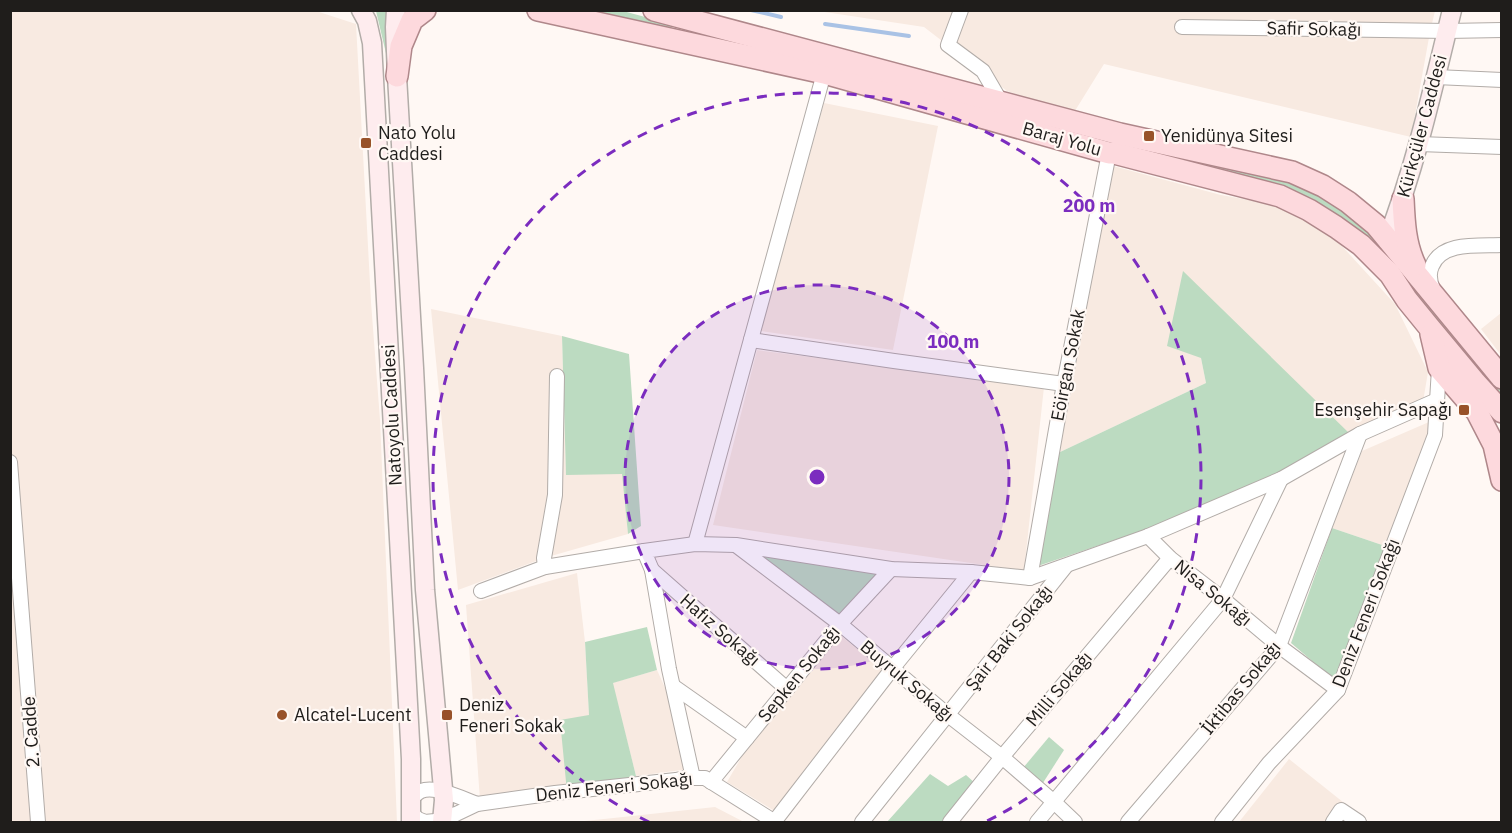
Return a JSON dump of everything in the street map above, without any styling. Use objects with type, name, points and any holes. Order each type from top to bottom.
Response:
[{"type":"main road","name":"Natoyolu Caddesi","points":[[361,10],[367,21],[373,55],[411,759],[410,812]]},
{"type":"main road","name":"Natoyolu Caddesi","points":[[396,10],[397,76],[425,590],[443,792],[442,820]]},
{"type":"main road","points":[[397,76],[401,46],[412,20],[425,10]]},
{"type":"main road","name":"Baraj Yolu","points":[[538,10],[825,64],[1000,102],[1113,132],[1292,172],[1323,186],[1348,202],[1376,225],[1502,378]]},
{"type":"main road","name":"Baraj Yolu","points":[[654,10],[1109,153],[1280,196],[1309,210],[1361,245],[1390,274],[1407,300],[1502,412]]},
{"type":"main road","name":"Kürkçüler Caddesi","points":[[1387,240],[1403,199],[1419,144],[1452,10]]},
{"type":"main road","points":[[1109,153],[1113,132]]},
{"type":"main road","points":[[1403,199],[1404,230],[1409,254],[1421,279]]},
{"type":"main road","points":[[1387,240],[1390,274]]},
{"type":"main road","points":[[1429,327],[1440,368],[1486,422],[1497,425],[1502,423]]},
{"type":"main road","points":[[1477,412],[1494,446],[1502,480]]},
{"type":"street","points":[[961,10],[948,45],[983,71],[1000,102]]},
{"type":"street","name":"Safir Sokağı","points":[[1182,27],[1502,30]]},
{"type":"street","points":[[694,544],[825,64]]},
{"type":"street","points":[[1436,77],[1502,80]]},
{"type":"street","points":[[1419,144],[1502,147]]},
{"type":"street","name":"Eöirgan Sokak","points":[[1030,578],[1064,384],[1109,153]]},
{"type":"street","points":[[1438,299],[1430,283],[1430,270],[1439,255],[1444,251],[1460,247],[1502,245]]},
{"type":"street","points":[[751,340],[1064,384]]},
{"type":"street","name":"Deniz Feneri Sokağı","points":[[1221,822],[1269,763],[1338,690],[1435,435],[1440,368]]},
{"type":"street","points":[[544,567],[555,495],[557,376]]},
{"type":"street","points":[[481,591],[544,567],[694,544],[736,545],[891,569],[971,572],[1030,578],[1148,537],[1281,479],[1360,434],[1437,400]]},
{"type":"street","name":"İktibas Sokağı","points":[[1128,822],[1279,646],[1360,434]]},
{"type":"street","name":"2. Cadde","points":[[10,462],[38,822]]},
{"type":"street","points":[[1037,822],[1223,599],[1281,479]]},
{"type":"street","name":"Nisa Sokağı","points":[[1148,537],[1170,558],[1279,646],[1338,690]]},
{"type":"street","name":"Buyruk Sokağı","points":[[736,545],[840,624],[1002,758],[1075,822]]},
{"type":"street","points":[[644,551],[652,570],[673,686],[693,778]]},
{"type":"street","name":"Milli Sokağı","points":[[951,822],[1170,558]]},
{"type":"street","name":"Şair Baki Sokağı","points":[[862,822],[1066,566]]},
{"type":"street","name":"Sepken Sokağı","points":[[711,782],[840,624],[891,569]]},
{"type":"street","name":"Hafız Sokağı","points":[[652,570],[787,689]]},
{"type":"street","points":[[775,822],[892,669],[971,572]]},
{"type":"street","points":[[673,686],[747,738]]},
{"type":"street","name":"Deniz Feneri Sokağı","points":[[477,804],[443,792],[428,790],[421,791],[410,812],[426,822],[442,820],[477,804],[555,792],[705,778],[775,822]]},
{"type":"street","points":[[1333,822],[1341,810],[1359,822]]},
{"type":"shaded area","points":[[313,10],[356,24],[371,302],[380,420],[397,822],[11,822],[10,11]]},
{"type":"shaded area","points":[[818,11],[1435,11],[1411,137],[1104,64],[1073,114],[1007,91],[924,27]]},
{"type":"shaded area","points":[[824,103],[938,126],[893,350],[761,331]]},
{"type":"shaded area","points":[[1102,163],[1221,195],[1282,206],[1330,233],[1395,304],[1428,372],[1423,402],[1349,433],[1201,358],[1206,383],[1058,453]]},
{"type":"shaded area","points":[[431,309],[562,336],[566,474],[623,474],[628,534],[544,558],[458,590]]},
{"type":"shaded area","points":[[1501,313],[1501,355],[1481,329]]},
{"type":"shaded area","points":[[757,350],[1044,387],[1024,571],[713,525]]},
{"type":"shaded area","points":[[1429,422],[1431,434],[1388,547],[1332,528],[1362,451]]},
{"type":"shaded area","points":[[577,573],[585,642],[589,715],[567,792],[480,800],[466,605]]},
{"type":"shaded area","points":[[839,634],[891,677],[786,818],[727,782],[748,746]]},
{"type":"shaded area","points":[[657,670],[666,690],[689,769],[636,776],[612,683]]},
{"type":"shaded area","points":[[1289,759],[1368,822],[1239,822]]},
{"type":"shaded area","points":[[715,807],[744,822],[575,822],[623,817]]},
{"type":"green space","points":[[376,11],[392,11],[389,66]]},
{"type":"green space","points":[[585,11],[623,11],[671,24],[671,31]]},
{"type":"green space","points":[[1128,143],[1285,181],[1328,199],[1380,240],[1375,245],[1326,210],[1125,150]]},
{"type":"green space","points":[[1183,271],[1349,433],[1280,472],[1147,529],[1038,566],[1058,453],[1206,383],[1201,358],[1167,346]]},
{"type":"green space","points":[[1406,271],[1443,323],[1501,390],[1501,405],[1438,327],[1401,275]]},
{"type":"green space","points":[[562,336],[629,354],[641,526],[628,534],[622,474],[566,475]]},
{"type":"green space","points":[[1332,528],[1388,547],[1338,683],[1291,643]]},
{"type":"green space","points":[[751,554],[890,575],[847,624]]},
{"type":"green space","points":[[647,627],[657,670],[613,683],[636,776],[567,792],[560,720],[589,715],[585,642]]},
{"type":"green space","points":[[1049,737],[1064,750],[1041,786],[1023,768]]},
{"type":"green space","points":[[930,774],[948,786],[966,775],[976,784],[946,822],[887,822]]},
{"type":"waterway","points":[[751,10],[781,17]]},
{"type":"waterway","points":[[825,24],[909,36]]},
{"type":"place","name":"Yenidünya Sitesi","points":[[1149,136]]},
{"type":"place","name":"Nato Yolu Caddesi","points":[[366,143]]},
{"type":"place","name":"Esenşehir Sapağı","points":[[1464,410]]},
{"type":"place","name":"Alcatel-Lucent","points":[[282,715]]},
{"type":"place","name":"Deniz Feneri Sokak","points":[[447,715]]}]
